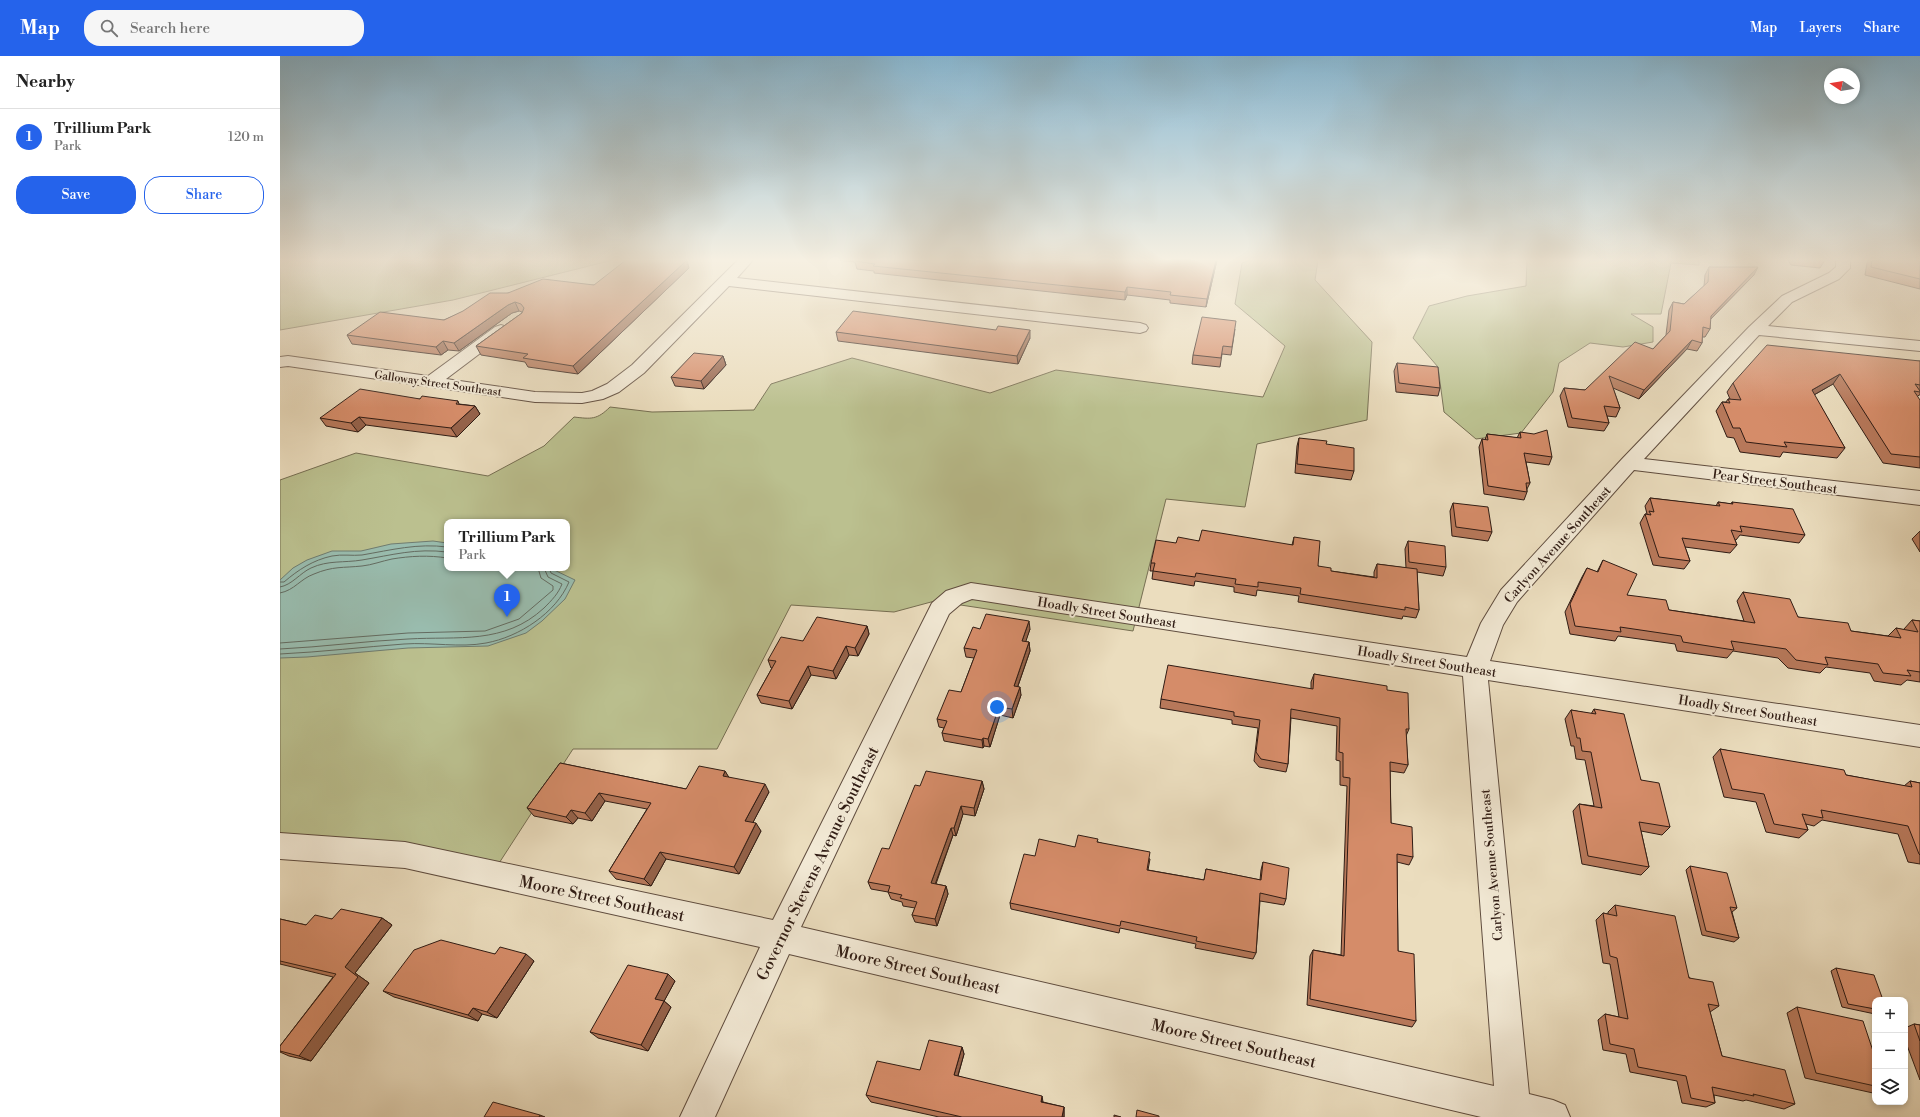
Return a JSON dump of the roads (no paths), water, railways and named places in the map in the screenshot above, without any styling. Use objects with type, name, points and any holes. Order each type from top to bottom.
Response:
[{"type":"street","name":"Galloway Street Southeast","points":[[280,362],[288,361],[535,397],[582,398],[597,395],[613,388],[638,369],[697,310]]},
{"type":"street","points":[[977,310],[1140,328]]},
{"type":"street","name":"Carlyon Avenue Southeast","points":[[1514,1112],[1482,765],[1475,668],[1492,622],[1509,596],[1629,463],[1776,310]]},
{"type":"street","points":[[431,382],[513,321]]},
{"type":"street","points":[[1755,330],[1920,346]]},
{"type":"street","name":"Pear Street Southeast","points":[[1629,463],[1920,498]]},
{"type":"street","name":"Hoadly Street Southeast","points":[[940,609],[954,596],[971,591],[1920,736]]},
{"type":"street","name":"Governor Stevens Avenue Southeast","points":[[697,1117],[781,937],[895,701],[925,643],[940,609]]},
{"type":"street","name":"Moore Street Southeast","points":[[280,846],[405,855],[781,937],[1514,1112],[1552,1117]]},
{"type":"water","points":[[433,541],[444,543],[444,571],[556,571],[575,580],[565,599],[542,621],[526,633],[488,646],[408,648],[280,658],[280,580],[293,568],[307,560],[332,551],[361,551],[391,544]]},
{"type":"place","name":"Trillium Park","points":[[507,617]]}]
